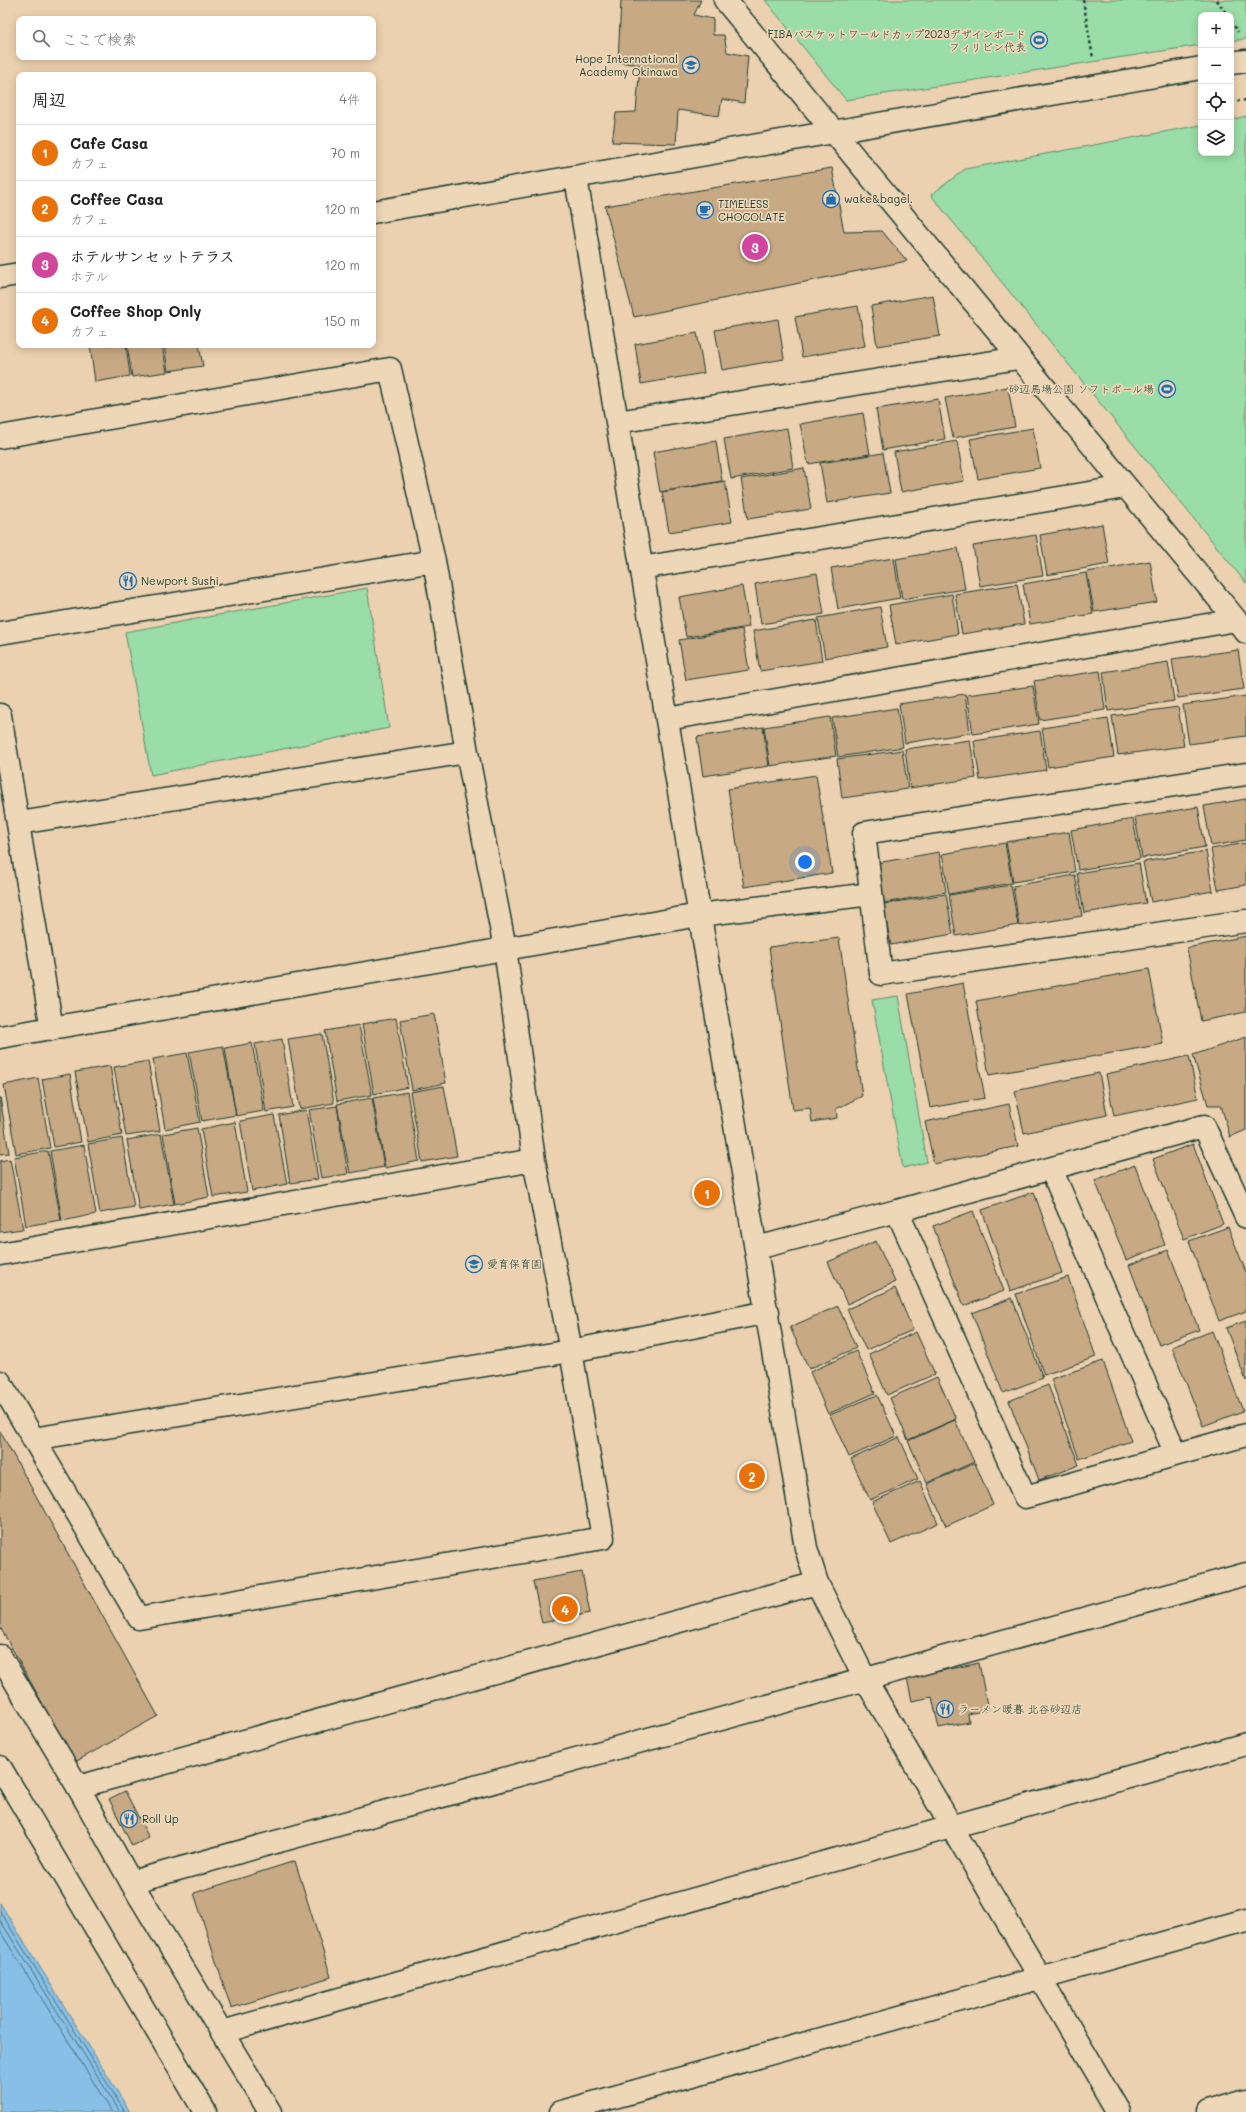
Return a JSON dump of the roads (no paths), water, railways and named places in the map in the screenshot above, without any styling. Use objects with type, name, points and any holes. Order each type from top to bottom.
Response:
[{"type":"street","points":[[725,0],[836,133],[1018,358],[1241,626]]},
{"type":"street","points":[[1234,62],[1246,60]]},
{"type":"street","points":[[376,211],[836,133],[1198,69]]},
{"type":"street","points":[[576,178],[699,915],[768,1312],[806,1548],[817,1583],[865,1678],[1118,2112]]},
{"type":"street","points":[[0,277],[16,274]]},
{"type":"street","points":[[617,422],[1018,358]]},
{"type":"street","points":[[0,437],[390,369],[434,561],[467,752],[505,948],[534,1160],[571,1351],[603,1538],[139,1618],[0,1382]]},
{"type":"street","points":[[641,568],[1125,486]]},
{"type":"street","points":[[0,633],[434,561]]},
{"type":"street","points":[[667,719],[1241,626]]},
{"type":"street","points":[[0,715],[52,1029]]},
{"type":"street","points":[[19,823],[467,752]]},
{"type":"street","points":[[1246,774],[864,833],[881,974],[1246,921]]},
{"type":"street","points":[[0,1037],[699,915],[871,894]]},
{"type":"street","points":[[757,1248],[1204,1126],[1246,1217]]},
{"type":"street","points":[[0,1254],[534,1160]]},
{"type":"street","points":[[1051,1169],[1176,1454]]},
{"type":"street","points":[[897,1211],[1025,1497],[1246,1435]]},
{"type":"street","points":[[33,1439],[571,1351],[768,1312]]},
{"type":"street","points":[[131,1882],[1246,1574]]},
{"type":"street","points":[[78,1787],[817,1583]]},
{"type":"street","points":[[0,1656],[78,1787],[131,1882],[270,2112]]},
{"type":"street","points":[[222,2032],[1246,1744]]},
{"type":"street","points":[[0,1767],[206,2112]]},
{"type":"street","points":[[561,2112],[1246,1920]]},
{"type":"street","points":[[1208,2112],[1246,2101]]},
{"type":"water","points":[[0,1903],[130,2112],[0,2112]]},
{"type":"place","name":"FIBAバスケットワールドカップ2023デザインボード フィリピン代表","points":[[1039,40]]},
{"type":"place","name":"Hope International Academy Okinawa","points":[[691,65]]},
{"type":"place","name":"wake&bagel.","points":[[831,199]]},
{"type":"place","name":"TIMELESS CHOCOLATE","points":[[705,210]]},
{"type":"place","name":"ホテルサンセットテラス","points":[[755,247]]},
{"type":"place","name":"砂辺馬場公園 ソフトボール場","points":[[1167,389]]},
{"type":"place","name":"Newport Sushi","points":[[128,581]]},
{"type":"place","name":"Cafe Casa","points":[[707,1193]]},
{"type":"place","name":"愛育保育園","points":[[474,1264]]},
{"type":"place","name":"Coffee Casa","points":[[752,1476]]},
{"type":"place","name":"Coffee Shop Only","points":[[565,1609]]},
{"type":"place","name":"ラーメン暖暮 北谷砂辺店","points":[[945,1709]]},
{"type":"place","name":"Roll Up","points":[[129,1819]]}]
